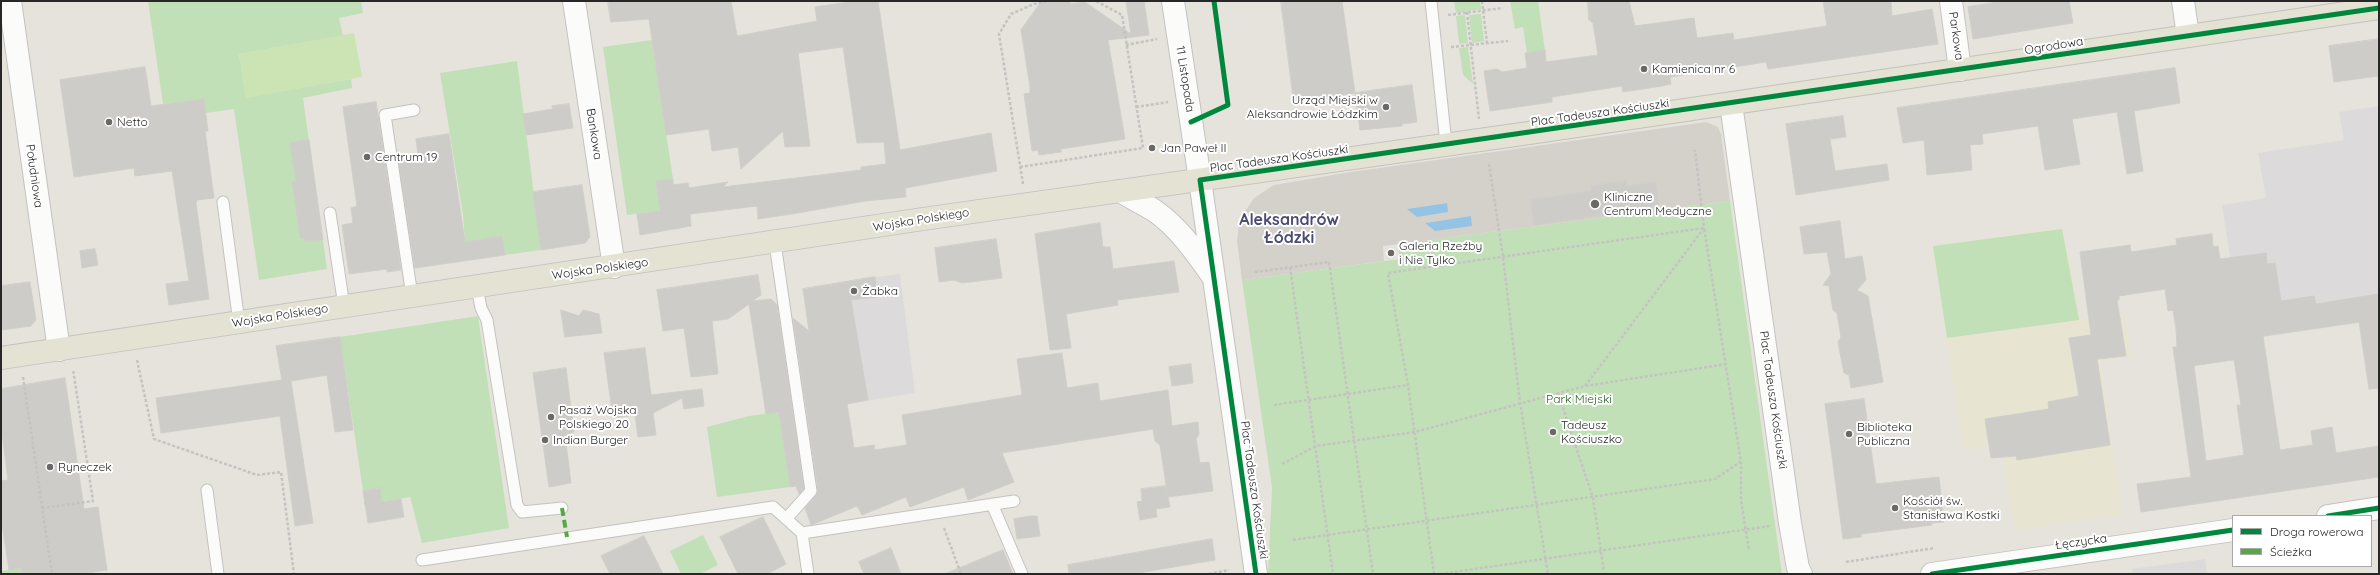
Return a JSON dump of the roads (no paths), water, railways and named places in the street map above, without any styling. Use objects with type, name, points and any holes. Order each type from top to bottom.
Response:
[{"type":"main road","name":"Ogrodowa","points":[[1731,104],[2379,8]]},
{"type":"main road","name":"Plac Tadeusza Kościuszki","points":[[1200,180],[1731,104]]},
{"type":"main road","name":"Wojska Polskiego","points":[[1,358],[1200,180]]},
{"type":"street","name":"Południowa","points":[[10,1],[59,350]]},
{"type":"street","name":"Bankowa","points":[[574,1],[614,267]]},
{"type":"street","name":"11 Listopada","points":[[1173,1],[1200,180]]},
{"type":"street","name":"Parkowa","points":[[1951,1],[1960,70]]},
{"type":"street","points":[[2183,1],[2188,36]]},
{"type":"street","name":"Plac Tadeusza Kościuszki","points":[[1731,104],[1789,515],[1798,568],[1802,574]]},
{"type":"street","name":"Plac Tadeusza Kościuszki","points":[[1200,180],[1256,574]]},
{"type":"street","points":[[1120,191],[1155,211],[1166,220],[1196,252],[1214,278]]},
{"type":"street","points":[[2334,515],[2379,508]]},
{"type":"street","name":"Łęczycka","points":[[1932,574],[2232,530]]},
{"type":"lane","points":[[1431,1],[1446,144]]},
{"type":"lane","points":[[412,296],[385,115],[414,110]]},
{"type":"lane","points":[[223,202],[239,323]]},
{"type":"lane","points":[[330,213],[344,306]]},
{"type":"lane","points":[[775,243],[811,491],[786,519]]},
{"type":"lane","points":[[477,287],[483,313],[488,320],[516,505],[522,512],[562,508]]},
{"type":"lane","points":[[207,490],[218,574]]},
{"type":"lane","points":[[802,533],[939,513],[1014,500]]},
{"type":"lane","points":[[992,504],[1022,574]]},
{"type":"lane","points":[[422,560],[773,507],[802,533],[808,574]]},
{"type":"water","points":[[1447,203],[1448,212],[1417,217],[1407,209]]},
{"type":"water","points":[[1471,216],[1472,226],[1435,231],[1425,223]]},
{"type":"place","name":"Kamienica nr 6","points":[[1644,69]]},
{"type":"place","name":"Urząd Miejski w Aleksandrowie Łódzkim","points":[[1386,107]]},
{"type":"place","name":"Netto","points":[[109,122]]},
{"type":"place","name":"Jan Paweł II","points":[[1152,148]]},
{"type":"place","name":"Centrum 19","points":[[367,157]]},
{"type":"place","name":"Kliniczne Centrum Medyczne","points":[[1595,204]]},
{"type":"place","name":"Galeria Rzeźby i Nie Tylko","points":[[1391,253]]},
{"type":"place","name":"Żabka","points":[[854,291]]},
{"type":"place","name":"Pasaż Wojska Polskiego 20","points":[[551,417]]},
{"type":"place","name":"Tadeusz Kościuszko","points":[[1553,432]]},
{"type":"place","name":"Biblioteka Publiczna","points":[[1849,434]]},
{"type":"place","name":"Indian Burger","points":[[545,440]]},
{"type":"place","name":"Ryneczek","points":[[50,467]]},
{"type":"place","name":"Kościół św. Stanisława Kostki","points":[[1895,508]]},
{"type":"district","name":"Aleksandrów Łódzki","points":[[1289,229]]},
{"type":"park label","name":"Park Miejski","points":[[1579,399]]}]
